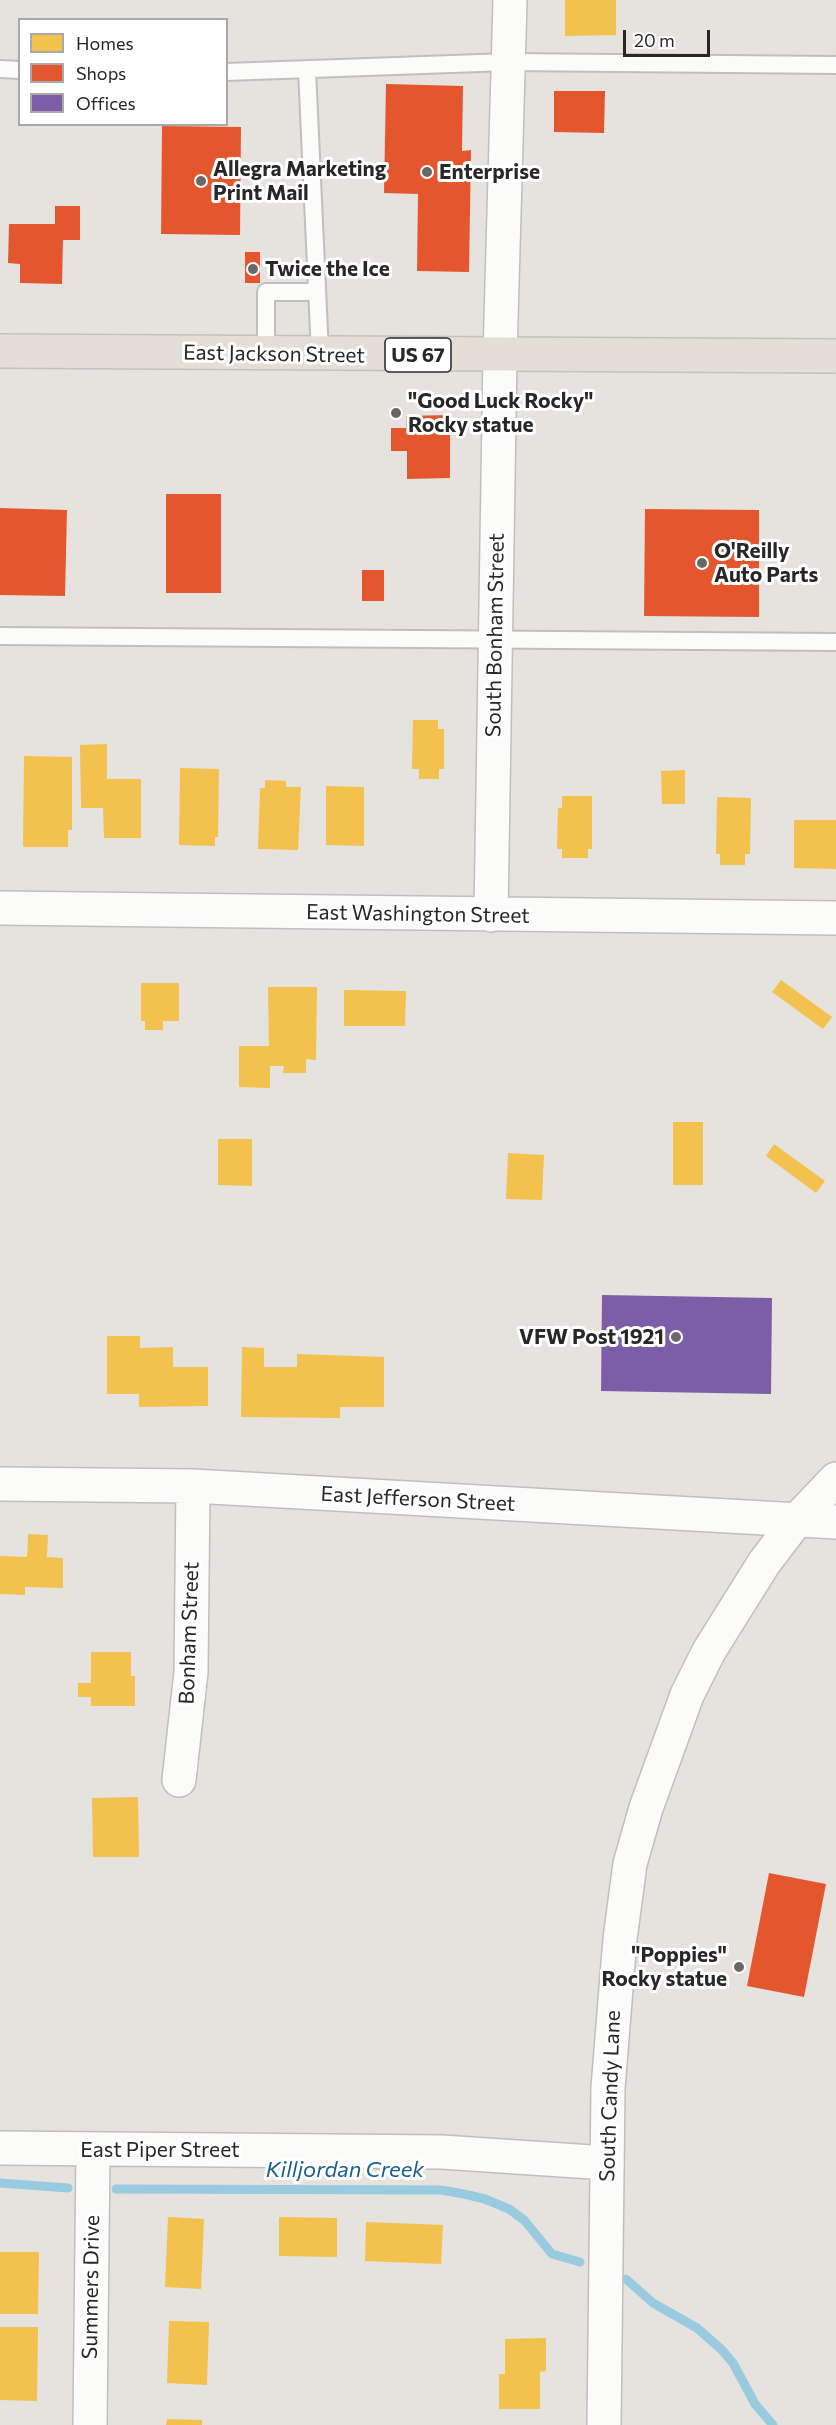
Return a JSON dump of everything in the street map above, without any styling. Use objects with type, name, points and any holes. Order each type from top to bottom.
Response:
[{"type":"highway","name":"East Jackson Street","points":[[0,351],[500,356],[836,356]]},
{"type":"street","name":"South Bonham Street","points":[[491,915],[500,356],[510,0]]},
{"type":"street","name":"East Washington Street","points":[[0,908],[836,918]]},
{"type":"street","name":"South Candy Lane","points":[[604,2425],[608,2088],[620,1938],[630,1864],[646,1808],[687,1695],[709,1651],[764,1563],[796,1521],[836,1479]]},
{"type":"street","name":"East Jefferson Street","points":[[0,1484],[193,1486],[836,1522]]},
{"type":"street","name":"Bonham Street","points":[[179,1780],[190,1672],[193,1486]]},
{"type":"street","name":"East Piper Street","points":[[0,2148],[442,2152],[607,2163]]},
{"type":"street","name":"Summers Drive","points":[[90,2425],[93,2150]]},
{"type":"lane","points":[[228,72],[508,62],[836,65]]},
{"type":"lane","points":[[0,69],[18,70]]},
{"type":"lane","points":[[308,69],[320,354]]},
{"type":"lane","points":[[266,354],[266,292],[317,292]]},
{"type":"lane","points":[[0,636],[836,642]]},
{"type":"building: Homes","points":[[565,0],[616,0],[616,35],[565,36]]},
{"type":"building: Homes","points":[[413,720],[438,720],[438,729],[444,729],[444,769],[439,769],[439,779],[419,779],[419,769],[412,769]]},
{"type":"building: Homes","points":[[107,744],[107,779],[141,779],[141,838],[104,838],[103,808],[81,808],[80,745]]},
{"type":"building: Homes","points":[[24,756],[72,757],[72,830],[68,830],[68,847],[23,847]]},
{"type":"building: Homes","points":[[180,768],[219,769],[218,837],[215,837],[215,846],[179,845]]},
{"type":"building: Homes","points":[[685,770],[685,804],[662,804],[661,771]]},
{"type":"building: Homes","points":[[265,780],[286,781],[286,787],[301,787],[298,850],[258,849],[260,788],[265,788]]},
{"type":"building: Homes","points":[[326,786],[364,787],[364,846],[326,845]]},
{"type":"building: Homes","points":[[562,796],[592,796],[592,849],[588,849],[588,858],[562,858],[562,849],[557,849],[558,808],[562,808]]},
{"type":"building: Homes","points":[[717,797],[751,798],[750,854],[745,854],[745,865],[720,865],[720,854],[716,854]]},
{"type":"building: Homes","points":[[794,820],[836,820],[836,869],[794,868]]},
{"type":"building: Homes","points":[[781,980],[832,1017],[823,1029],[772,992]]},
{"type":"building: Homes","points":[[141,983],[179,983],[179,1021],[163,1021],[163,1030],[145,1030],[145,1021],[141,1021]]},
{"type":"building: Homes","points":[[268,987],[317,987],[316,1060],[306,1059],[306,1073],[283,1073],[284,1066],[270,1066],[270,1088],[239,1087],[239,1046],[269,1046]]},
{"type":"building: Homes","points":[[344,990],[406,991],[405,1026],[344,1026]]},
{"type":"building: Homes","points":[[673,1122],[703,1122],[703,1185],[673,1185]]},
{"type":"building: Homes","points":[[218,1139],[252,1139],[252,1186],[218,1185]]},
{"type":"building: Homes","points":[[774,1144],[825,1181],[816,1193],[766,1156]]},
{"type":"building: Homes","points":[[508,1153],[544,1155],[542,1200],[506,1199]]},
{"type":"building: Homes","points":[[107,1336],[140,1336],[140,1348],[173,1347],[173,1367],[208,1367],[208,1406],[139,1407],[139,1394],[107,1394]]},
{"type":"building: Homes","points":[[242,1347],[264,1348],[264,1367],[297,1367],[297,1354],[384,1357],[384,1407],[340,1407],[340,1418],[241,1417]]},
{"type":"building: Homes","points":[[28,1534],[48,1535],[47,1557],[63,1558],[63,1588],[25,1587],[25,1595],[0,1594],[0,1556],[27,1557]]},
{"type":"building: Homes","points":[[91,1652],[131,1652],[131,1676],[135,1676],[135,1706],[91,1706],[91,1697],[78,1697],[78,1683],[91,1683]]},
{"type":"building: Homes","points":[[138,1797],[139,1857],[93,1857],[92,1798]]},
{"type":"building: Homes","points":[[168,2217],[204,2219],[201,2289],[165,2287]]},
{"type":"building: Homes","points":[[279,2217],[337,2218],[337,2257],[279,2256]]},
{"type":"building: Homes","points":[[366,2222],[443,2225],[441,2264],[365,2261]]},
{"type":"building: Homes","points":[[0,2252],[39,2252],[38,2314],[0,2314]]},
{"type":"building: Homes","points":[[169,2321],[209,2322],[207,2385],[167,2383]]},
{"type":"building: Homes","points":[[0,2327],[38,2327],[37,2401],[0,2400]]},
{"type":"building: Homes","points":[[546,2338],[546,2371],[540,2372],[540,2409],[499,2409],[499,2374],[505,2374],[505,2339]]},
{"type":"building: Homes","points":[[167,2419],[202,2420],[202,2425],[166,2425]]},
{"type":"building: Shops","name":"Enterprise","points":[[386,84],[463,86],[462,151],[471,150],[469,272],[417,271],[418,194],[384,193]]},
{"type":"building: Shops","points":[[554,91],[605,91],[604,133],[554,132]]},
{"type":"building: Shops","name":"Allegra Marketing Print Mail","points":[[162,126],[241,127],[240,235],[161,234]]},
{"type":"building: Shops","points":[[55,206],[80,206],[80,240],[63,240],[62,284],[20,283],[20,264],[8,263],[9,224],[55,224]]},
{"type":"building: Shops","points":[[245,252],[260,252],[260,283],[245,283]]},
{"type":"building: Shops","points":[[450,415],[450,478],[407,479],[407,451],[391,451],[391,428],[406,428],[406,416]]},
{"type":"building: Shops","points":[[166,494],[221,494],[221,593],[166,593]]},
{"type":"building: Shops","points":[[0,508],[67,510],[65,596],[0,595]]},
{"type":"building: Shops","name":"O'Reilly Auto Parts","points":[[645,509],[759,510],[759,617],[644,616]]},
{"type":"building: Shops","points":[[362,570],[384,570],[384,601],[362,601]]},
{"type":"building: Shops","points":[[769,1873],[826,1884],[804,1997],[747,1986]]},
{"type":"building: Offices","points":[[602,1295],[772,1298],[771,1394],[601,1391]]},
{"type":"waterway","name":"Killjordan Creek","points":[[0,2183],[68,2188]]},
{"type":"waterway","name":"Killjordan Creek","points":[[116,2189],[441,2190],[485,2199],[509,2209],[524,2220],[552,2254],[580,2262]]},
{"type":"waterway","points":[[626,2279],[653,2303],[697,2328],[722,2350],[733,2363],[755,2404],[773,2425]]},
{"type":"place","name":"Enterprise","points":[[427,172]]},
{"type":"place","name":"Allegra Marketing Print Mail","points":[[201,181]]},
{"type":"place","name":"Twice the Ice","points":[[253,269]]},
{"type":"place","name":"\"Good Luck Rocky\" Rocky statue","points":[[396,413]]},
{"type":"place","name":"O'Reilly Auto Parts","points":[[702,563]]},
{"type":"place","name":"VFW Post 1921","points":[[676,1337]]},
{"type":"place","name":"\"Poppies\" Rocky statue","points":[[739,1967]]}]
